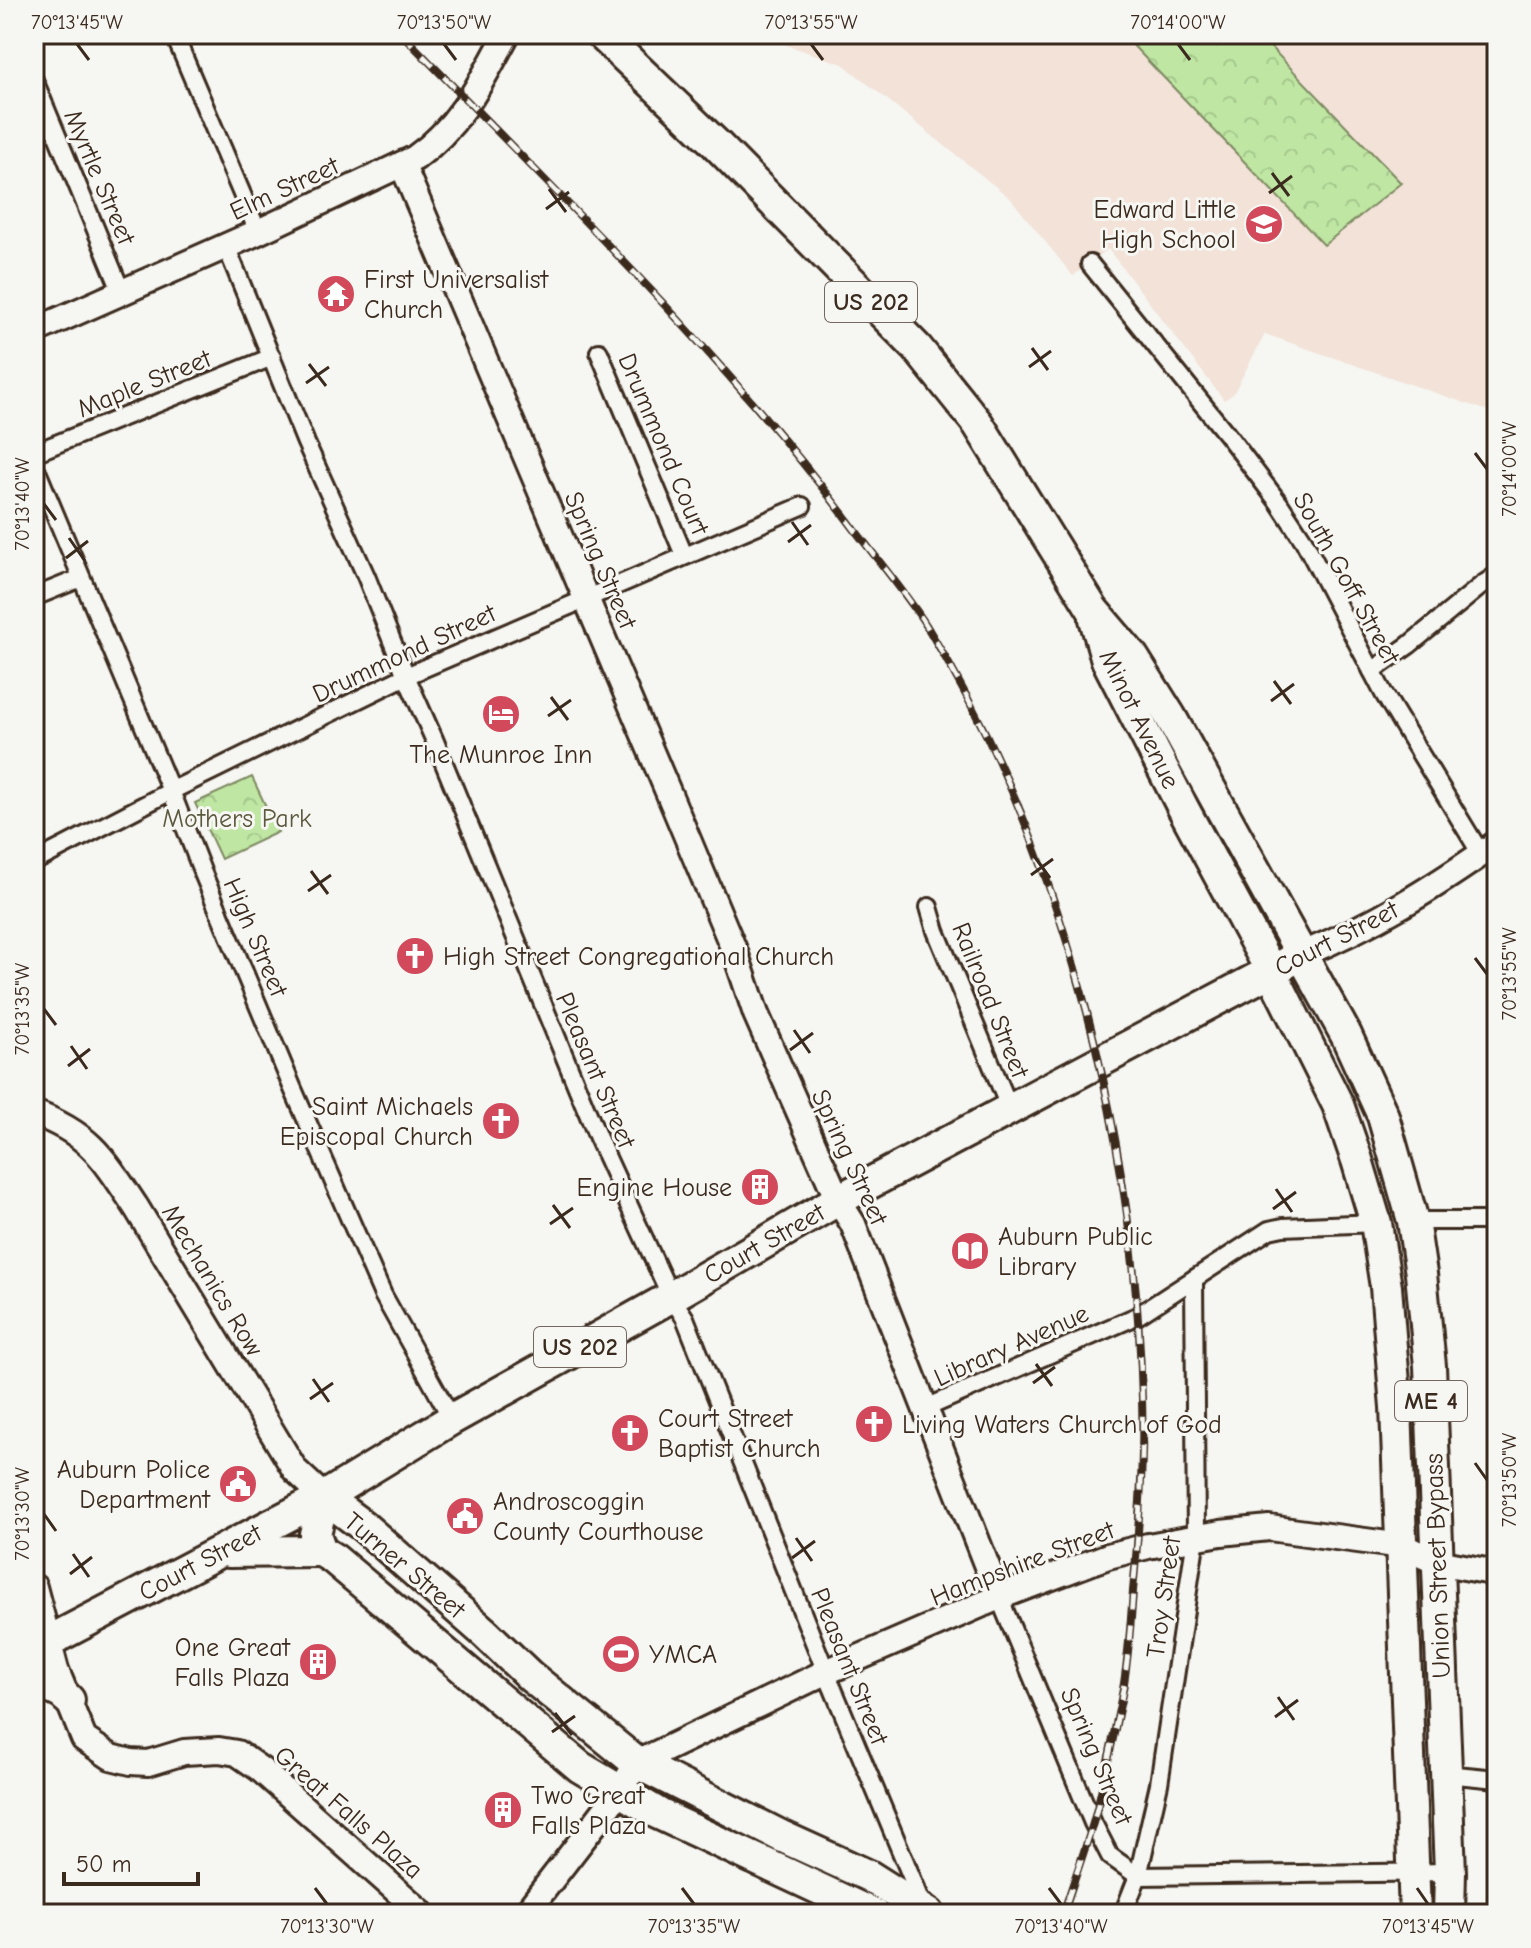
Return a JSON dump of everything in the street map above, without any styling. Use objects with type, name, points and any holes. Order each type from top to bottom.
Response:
[{"type":"highway","name":"US 202","points":[[601,34],[716,144],[917,348],[978,424],[1093,610]]},
{"type":"highway","name":"Minot Avenue","points":[[1093,610],[1133,657],[1162,704],[1303,954]]},
{"type":"highway","name":"Minot Avenue","points":[[1093,610],[1107,660],[1271,971]]},
{"type":"highway","name":"Court Street","points":[[41,1645],[324,1497],[452,1419],[838,1200],[1303,954]]},
{"type":"highway","name":"Union Street Bypass","points":[[1303,954],[1346,1035],[1383,1116],[1413,1221],[1430,1366],[1450,1872],[1449,1914]]},
{"type":"highway","name":"Union Street Bypass","points":[[1271,971],[1338,1105],[1376,1223],[1386,1287],[1396,1407],[1415,1914]]},
{"type":"highway","name":"Turner Street","points":[[873,1914],[659,1814],[580,1767],[321,1551],[315,1534],[324,1497],[363,1526],[530,1676],[637,1763],[781,1836],[869,1876],[927,1912]]},
{"type":"highway","points":[[219,1552],[321,1551]]},
{"type":"highway","points":[[34,1686],[50,1687],[69,1700]]},
{"type":"street","points":[[174,34],[258,232]]},
{"type":"street","name":"Elm Street","points":[[34,331],[258,232],[415,158],[447,131],[468,102],[507,34]]},
{"type":"street","name":"Myrtle Street","points":[[34,80],[122,293]]},
{"type":"street","name":"Spring Street","points":[[402,164],[735,952],[756,1014],[838,1200],[853,1224],[999,1597],[1093,1823],[1110,1856],[1138,1876]]},
{"type":"street","name":"Pleasant Street","points":[[226,246],[598,1138],[671,1297],[685,1318],[826,1672],[927,1912]]},
{"type":"street","name":"South Goff Street","points":[[1090,264],[1279,503],[1304,541],[1415,748],[1492,856]]},
{"type":"street","name":"Drummond Court","points":[[599,352],[684,555]]},
{"type":"street","name":"Maple Street","points":[[34,453],[272,357]]},
{"type":"street","name":"High Street","points":[[34,464],[293,1089],[383,1295],[452,1419]]},
{"type":"street","name":"Drummond Street","points":[[34,862],[406,676],[802,506]]},
{"type":"street","points":[[1372,671],[1497,575]]},
{"type":"street","points":[[34,597],[81,578]]},
{"type":"street","name":"Court Street","points":[[1303,954],[1372,923],[1466,866],[1492,856]]},
{"type":"street","name":"Railroad Street","points":[[929,907],[936,931],[1010,1109]]},
{"type":"street","name":"Mechanics Row","points":[[34,1113],[79,1135],[93,1146],[109,1166],[295,1470],[324,1497]]},
{"type":"street","points":[[1413,1221],[1497,1221]]},
{"type":"street","name":"Library Avenue","points":[[926,1408],[1137,1316],[1269,1230],[1376,1223]]},
{"type":"street","name":"Troy Street","points":[[1123,1914],[1138,1876],[1162,1771],[1196,1537],[1194,1279]]},
{"type":"street","name":"Hampshire Street","points":[[637,1763],[826,1672],[999,1597],[1108,1556],[1148,1546],[1269,1528],[1402,1546],[1437,1562],[1497,1573]]},
{"type":"street","points":[[34,1587],[41,1645],[56,1670],[84,1739],[98,1749]]},
{"type":"street","points":[[41,1645],[73,1666],[98,1735],[98,1749]]},
{"type":"street","name":"Great Falls Plaza","points":[[98,1749],[111,1757],[148,1763],[201,1750],[237,1753],[260,1769],[423,1914]]},
{"type":"street","points":[[525,1914],[620,1791],[637,1763]]},
{"type":"street","points":[[1446,1774],[1497,1779]]},
{"type":"street","points":[[1138,1876],[1450,1872]]},
{"type":"shaded area","name":"Edward Little High School","points":[[754,34],[1497,34],[1497,414],[1265,334],[1233,394],[1224,400],[1108,249],[1073,276],[1011,199],[843,64]]},
{"type":"green space","points":[[1258,34],[1401,183],[1324,245],[1124,36]]},
{"type":"green space","name":"Mothers Park","points":[[252,777],[278,832],[221,859],[195,803]]},
{"type":"railway","points":[[402,34],[690,332],[798,457],[898,586],[926,625],[975,712],[1017,804],[1053,899],[1083,998],[1107,1098],[1125,1199],[1136,1300],[1142,1399],[1139,1519],[1124,1683],[1096,1811],[1063,1914]]},
{"type":"place","name":"Edward Little High School","points":[[1264,224]]},
{"type":"place","name":"First Universalist Church","points":[[336,294]]},
{"type":"place","name":"The Munroe Inn","points":[[501,714]]},
{"type":"place","name":"High Street Congregational Church","points":[[415,956]]},
{"type":"place","name":"Saint Michaels Episcopal Church","points":[[501,1121]]},
{"type":"place","name":"Engine House","points":[[760,1187]]},
{"type":"place","name":"Auburn Public Library","points":[[970,1251]]},
{"type":"place","name":"Living Waters Church of God","points":[[874,1424]]},
{"type":"place","name":"Court Street Baptist Church","points":[[630,1433]]},
{"type":"place","name":"Auburn Police Department","points":[[238,1484]]},
{"type":"place","name":"Androscoggin County Courthouse","points":[[465,1516]]},
{"type":"place","name":"YMCA","points":[[621,1654]]},
{"type":"place","name":"One Great Falls Plaza","points":[[318,1662]]},
{"type":"place","name":"Two Great Falls Plaza","points":[[503,1810]]}]
